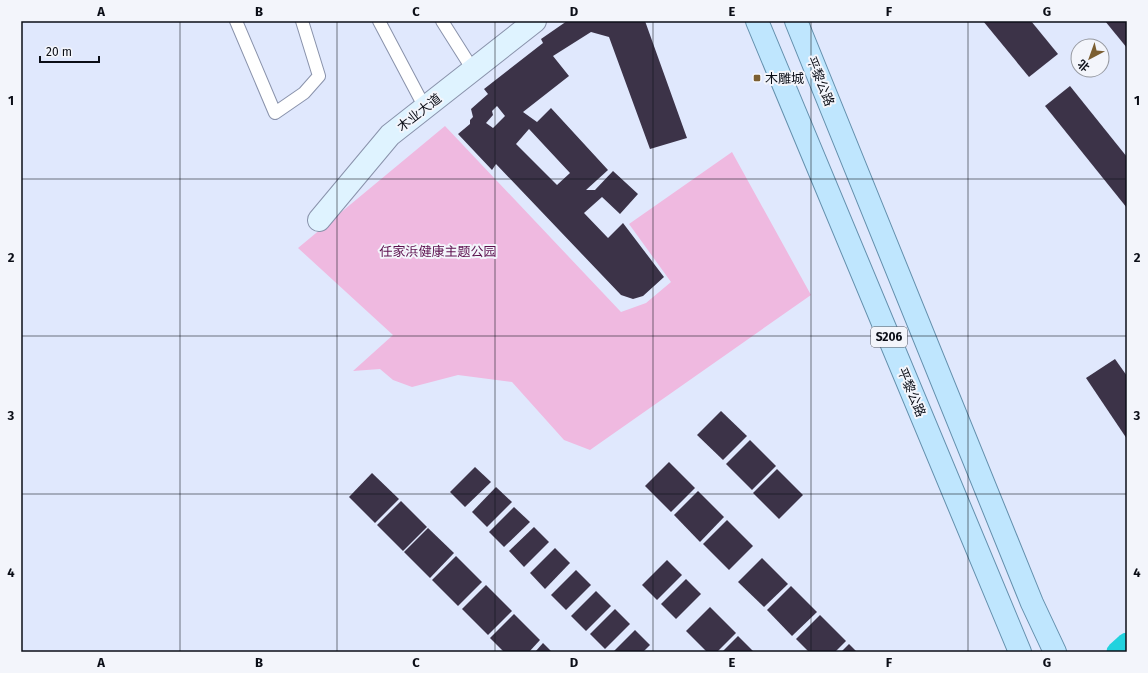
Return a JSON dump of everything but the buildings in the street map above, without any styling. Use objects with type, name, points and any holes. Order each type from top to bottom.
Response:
[{"type":"main road","name":"木业大道","points":[[319,220],[390,135],[535,21]]},
{"type":"main road","name":"平黎公路","points":[[757,21],[1020,652]]},
{"type":"main road","name":"平黎公路","points":[[796,21],[1032,603],[1054,649]]},
{"type":"lane","points":[[236,21],[275,113],[304,93],[319,76],[302,21]]},
{"type":"lane","points":[[379,21],[425,108]]},
{"type":"lane","points":[[442,21],[473,70]]},
{"type":"green space","name":"任家浜健康主题公园","points":[[445,126],[621,312],[646,303],[671,282],[629,224],[732,152],[811,295],[590,450],[564,440],[512,382],[458,375],[412,387],[393,380],[380,369],[353,371],[393,335],[298,248]]},
{"type":"waterway","points":[[1117,652],[1127,643]]},
{"type":"place","name":"木雕城","points":[[757,78]]}]
